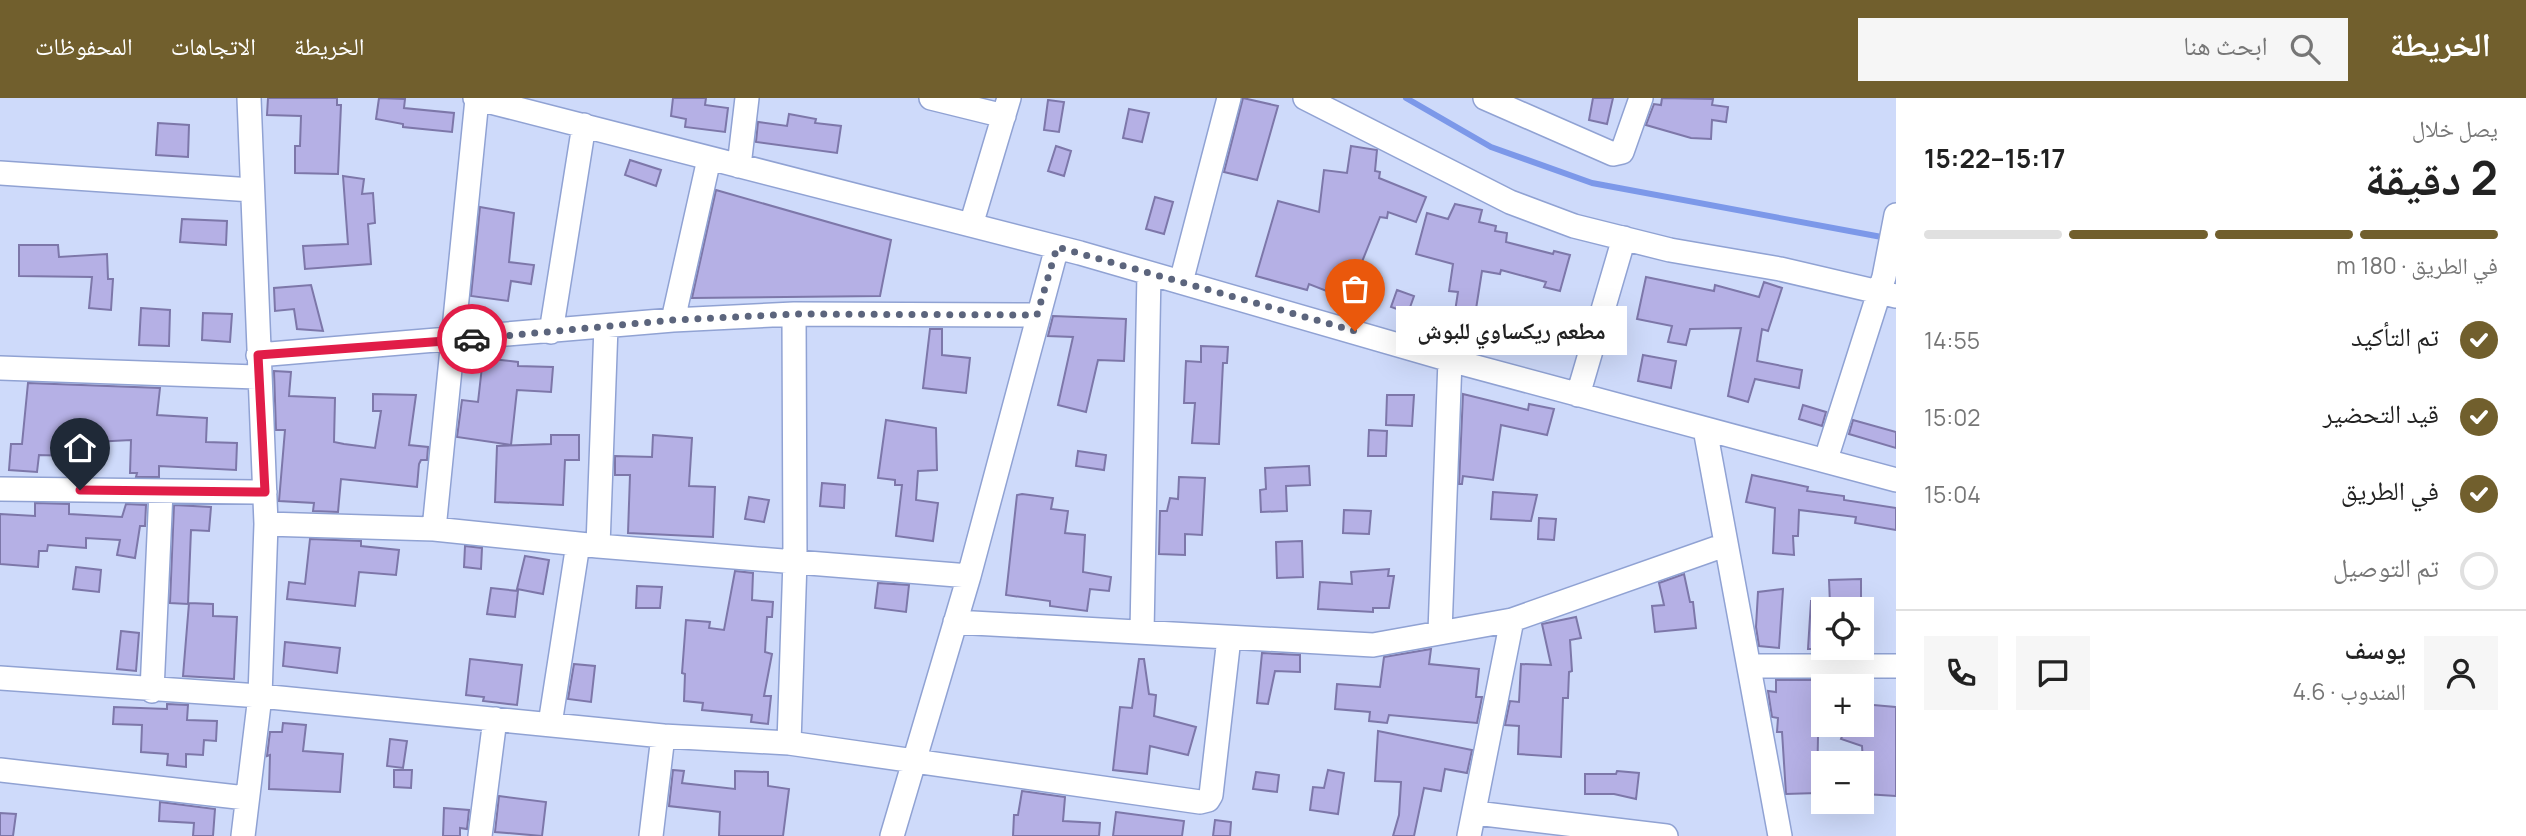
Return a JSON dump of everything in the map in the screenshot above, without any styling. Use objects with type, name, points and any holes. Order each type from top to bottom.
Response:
[{"type":"street","points":[[243,836],[260,696],[266,524],[249,98]]},
{"type":"street","points":[[434,529],[455,340],[476,98],[513,103],[709,159],[1057,247],[1450,360],[1896,480]]},
{"type":"street","points":[[739,166],[747,98]]},
{"type":"street","points":[[931,98],[1007,107],[971,225]]},
{"type":"street","points":[[1181,282],[1229,98]]},
{"type":"street","points":[[1306,98],[1510,202],[1574,226],[1886,289]]},
{"type":"street","points":[[1485,98],[1613,154],[1622,152],[1628,143],[1642,98]]},
{"type":"street","points":[[551,332],[584,125]]},
{"type":"street","points":[[673,320],[709,159]]},
{"type":"street","points":[[0,173],[252,190]]},
{"type":"street","points":[[1826,459],[1886,289],[1896,216]]},
{"type":"street","points":[[1577,395],[1624,238]]},
{"type":"street","points":[[892,836],[969,576],[1057,247]]},
{"type":"street","points":[[1142,632],[1149,273]]},
{"type":"street","points":[[789,743],[795,560],[794,314]]},
{"type":"street","points":[[0,368],[258,366],[455,340],[673,320],[794,314],[1037,315]]},
{"type":"street","points":[[550,724],[588,545],[606,326]]},
{"type":"street","points":[[1440,632],[1450,360]]},
{"type":"street","points":[[1705,429],[1780,836]]},
{"type":"street","points":[[0,489],[265,492]]},
{"type":"street","points":[[152,691],[161,491]]},
{"type":"street","points":[[266,524],[434,529],[588,545],[969,576]]},
{"type":"street","points":[[955,622],[1373,645],[1512,620],[1725,545]]},
{"type":"street","points":[[1469,836],[1476,813],[1512,620]]},
{"type":"street","points":[[0,678],[152,691],[260,696],[663,736],[789,743],[1208,800],[1229,638]]},
{"type":"street","points":[[1750,666],[1896,666]]},
{"type":"street","points":[[480,836],[495,719]]},
{"type":"street","points":[[651,836],[663,736]]},
{"type":"street","points":[[0,770],[246,798]]},
{"type":"street","points":[[1476,813],[1666,836]]},
{"type":"building","points":[[268,98],[337,98],[337,105],[341,105],[338,174],[295,173],[295,146],[300,146],[301,116],[267,115]]},
{"type":"building","points":[[379,98],[405,99],[404,108],[454,113],[452,132],[403,127],[403,124],[376,119]]},
{"type":"building","points":[[673,98],[706,98],[705,105],[728,108],[725,132],[685,127],[686,119],[671,116]]},
{"type":"building","points":[[1243,98],[1278,106],[1257,180],[1224,172]]},
{"type":"building","points":[[1593,98],[1613,98],[1607,124],[1589,120]]},
{"type":"building","points":[[1662,98],[1713,99],[1712,105],[1728,107],[1726,122],[1712,120],[1711,139],[1691,138],[1646,125],[1654,104],[1661,105]]},
{"type":"building","points":[[1048,100],[1064,102],[1059,132],[1044,130]]},
{"type":"building","points":[[1129,109],[1149,113],[1142,142],[1123,138]]},
{"type":"building","points":[[789,114],[816,119],[815,123],[841,126],[837,153],[756,142],[758,122],[787,126]]},
{"type":"building","points":[[158,123],[189,125],[188,157],[156,155]]},
{"type":"building","points":[[1056,146],[1071,151],[1064,176],[1048,171]]},
{"type":"building","points":[[1351,146],[1377,150],[1375,171],[1380,172],[1379,178],[1426,197],[1416,222],[1388,212],[1387,218],[1380,217],[1347,299],[1309,284],[1307,290],[1256,276],[1278,201],[1319,212],[1324,170],[1347,173]]},
{"type":"building","points":[[630,160],[661,170],[656,186],[625,175]]},
{"type":"building","points":[[343,176],[364,179],[362,194],[373,193],[375,223],[368,224],[371,264],[305,269],[303,246],[348,244]]},
{"type":"building","points":[[716,190],[891,240],[880,296],[692,298]]},
{"type":"building","points":[[1155,197],[1173,202],[1164,234],[1146,229]]},
{"type":"building","points":[[1455,204],[1482,210],[1479,222],[1496,226],[1495,231],[1507,233],[1506,242],[1553,254],[1554,251],[1570,255],[1560,291],[1544,287],[1546,282],[1501,270],[1500,274],[1482,271],[1473,328],[1453,325],[1458,292],[1449,291],[1453,264],[1416,254],[1427,213],[1448,219]]},
{"type":"building","points":[[480,207],[514,213],[509,262],[534,265],[531,284],[511,281],[508,301],[471,296]]},
{"type":"building","points":[[182,219],[227,221],[226,245],[180,242]]},
{"type":"building","points":[[19,245],[58,245],[59,257],[107,254],[108,279],[113,279],[111,310],[89,308],[92,277],[19,276]]},
{"type":"building","points":[[1646,277],[1714,291],[1715,285],[1759,297],[1764,282],[1782,288],[1768,331],[1762,329],[1757,361],[1802,370],[1799,388],[1755,379],[1748,402],[1728,396],[1741,328],[1690,329],[1686,345],[1668,342],[1672,326],[1637,319]]},
{"type":"building","points":[[311,285],[323,331],[297,329],[294,309],[275,311],[274,288]]},
{"type":"building","points":[[1397,290],[1414,296],[1408,313],[1391,307]]},
{"type":"building","points":[[141,308],[170,310],[169,346],[139,345]]},
{"type":"building","points":[[203,313],[232,314],[230,342],[202,340]]},
{"type":"building","points":[[1053,316],[1126,319],[1124,361],[1098,360],[1086,412],[1058,405],[1073,337],[1048,336]]},
{"type":"building","points":[[1506,323],[1547,331],[1543,349],[1502,341]]},
{"type":"building","points":[[930,329],[942,329],[942,355],[970,358],[966,393],[923,388]]},
{"type":"building","points":[[1201,346],[1228,347],[1227,363],[1223,363],[1219,444],[1192,443],[1195,403],[1184,403],[1186,361],[1201,362]]},
{"type":"building","points":[[1643,355],[1676,361],[1671,388],[1638,381]]},
{"type":"building","points":[[483,358],[518,362],[518,366],[553,367],[551,392],[517,390],[511,445],[457,437],[462,400],[478,402]]},
{"type":"building","points":[[274,371],[291,372],[289,396],[335,398],[334,442],[344,444],[375,448],[381,411],[373,411],[373,394],[416,395],[409,445],[428,447],[427,460],[421,460],[419,464],[417,487],[341,479],[338,512],[313,511],[314,503],[279,501],[285,430],[276,430]]},
{"type":"building","points":[[28,383],[160,388],[157,415],[207,418],[206,442],[237,443],[236,470],[159,466],[159,477],[136,477],[137,473],[130,473],[131,440],[93,442],[93,471],[70,471],[71,456],[39,455],[37,472],[9,470],[11,444],[22,444]]},
{"type":"building","points":[[1463,394],[1528,410],[1529,404],[1554,409],[1547,435],[1501,425],[1493,480],[1463,476],[1462,484],[1459,484]]},
{"type":"building","points":[[1387,395],[1414,395],[1412,426],[1386,425]]},
{"type":"building","points":[[1803,405],[1826,412],[1822,426],[1799,419]]},
{"type":"building","points":[[886,420],[936,428],[937,470],[918,471],[916,500],[938,503],[933,541],[896,536],[902,485],[895,485],[895,480],[878,478]]},
{"type":"building","points":[[1853,420],[1896,432],[1896,448],[1849,434]]},
{"type":"building","points":[[1369,430],[1387,431],[1386,456],[1368,456]]},
{"type":"building","points":[[551,435],[579,435],[579,460],[565,460],[563,505],[495,502],[497,446],[551,444]]},
{"type":"building","points":[[653,435],[692,438],[689,486],[715,487],[713,537],[628,533],[630,475],[615,475],[615,456],[652,457]]},
{"type":"building","points":[[1078,451],[1106,455],[1104,470],[1076,466]]},
{"type":"building","points":[[1309,466],[1310,485],[1286,486],[1287,511],[1261,512],[1260,490],[1266,489],[1265,468]]},
{"type":"building","points":[[1752,475],[1808,487],[1807,491],[1844,496],[1844,500],[1896,508],[1896,530],[1855,523],[1856,517],[1799,510],[1798,536],[1793,536],[1794,555],[1773,553],[1775,508],[1746,502]]},
{"type":"building","points":[[1179,477],[1205,478],[1202,535],[1185,534],[1185,555],[1159,554],[1160,511],[1167,511],[1170,498],[1178,499]]},
{"type":"building","points":[[822,483],[845,485],[844,508],[820,506]]},
{"type":"building","points":[[1493,492],[1537,495],[1531,521],[1491,519]]},
{"type":"building","points":[[1017,495],[1053,498],[1051,509],[1068,511],[1065,533],[1085,535],[1083,572],[1111,577],[1109,591],[1090,589],[1087,611],[1050,606],[1050,601],[1006,595]]},
{"type":"building","points":[[749,497],[769,500],[764,522],[745,519]]},
{"type":"building","points":[[35,503],[69,504],[69,514],[122,517],[126,504],[146,505],[145,526],[140,526],[135,558],[117,555],[120,540],[86,538],[86,548],[48,545],[47,551],[39,551],[38,567],[0,564],[0,514],[35,516]]},
{"type":"building","points":[[174,505],[211,507],[209,531],[191,530],[188,604],[170,603]]},
{"type":"building","points":[[1344,510],[1371,511],[1369,534],[1343,533]]},
{"type":"building","points":[[1539,518],[1556,519],[1554,540],[1538,539]]},
{"type":"building","points":[[310,539],[361,541],[361,546],[399,550],[396,575],[359,572],[355,606],[287,599],[289,582],[305,584]]},
{"type":"building","points":[[1302,541],[1303,577],[1277,578],[1276,542]]},
{"type":"building","points":[[465,546],[482,548],[481,569],[464,567]]},
{"type":"building","points":[[525,556],[549,560],[543,594],[517,589]]},
{"type":"building","points":[[76,567],[101,570],[99,592],[73,589]]},
{"type":"building","points":[[1389,569],[1388,576],[1394,576],[1389,608],[1373,608],[1373,612],[1318,609],[1320,582],[1352,584],[1351,572]]},
{"type":"building","points":[[735,571],[753,573],[752,600],[773,602],[772,617],[767,617],[765,652],[772,654],[764,696],[771,696],[768,724],[751,722],[752,715],[702,710],[703,703],[684,701],[685,674],[682,673],[686,620],[710,622],[709,628],[724,630]]},
{"type":"building","points":[[1684,574],[1690,602],[1693,602],[1696,628],[1655,632],[1652,606],[1664,605],[1659,583]]},
{"type":"building","points":[[1861,579],[1861,597],[1830,597],[1829,580]]},
{"type":"building","points":[[878,583],[909,585],[906,612],[875,608]]},
{"type":"building","points":[[637,586],[662,587],[660,608],[636,608]]},
{"type":"building","points":[[491,588],[518,591],[515,617],[487,614]]},
{"type":"building","points":[[1783,589],[1779,648],[1759,646],[1756,627],[1758,592]]},
{"type":"building","points":[[1811,601],[1811,649],[1808,649]]},
{"type":"building","points":[[189,603],[213,604],[213,616],[237,617],[234,679],[183,676]]},
{"type":"building","points":[[1576,617],[1581,638],[1570,640],[1572,671],[1569,672],[1568,698],[1563,698],[1561,757],[1518,754],[1519,726],[1505,725],[1510,701],[1519,702],[1521,664],[1551,665],[1542,624]]},
{"type":"building","points":[[121,631],[139,633],[136,671],[117,669]]},
{"type":"building","points":[[285,642],[340,648],[337,673],[283,666]]},
{"type":"building","points":[[1431,649],[1429,664],[1479,669],[1476,697],[1482,697],[1477,723],[1389,715],[1387,723],[1369,721],[1370,712],[1335,709],[1337,684],[1380,687],[1384,657]]},
{"type":"building","points":[[1262,653],[1300,655],[1300,672],[1275,671],[1268,704],[1257,703]]},
{"type":"building","points":[[470,659],[522,665],[517,705],[483,701],[484,697],[466,695]]},
{"type":"building","points":[[1139,659],[1144,659],[1149,694],[1156,695],[1154,716],[1196,727],[1188,755],[1150,746],[1147,774],[1113,770],[1120,707],[1132,708]]},
{"type":"building","points":[[574,664],[595,666],[591,702],[568,699]]},
{"type":"building","points":[[1776,680],[1811,680],[1811,737],[1818,737],[1818,751],[1811,751],[1811,793],[1786,794],[1782,732],[1777,732],[1778,718],[1772,717],[1768,691],[1776,692]]},
{"type":"building","points":[[167,704],[188,705],[187,720],[217,721],[216,741],[204,740],[203,755],[186,754],[186,767],[167,765],[168,754],[141,752],[142,725],[113,724],[114,707],[167,709]]},
{"type":"building","points":[[1874,705],[1896,707],[1896,796],[1874,795],[1874,751],[1862,751],[1862,746],[1841,739],[1874,737]]},
{"type":"building","points":[[283,723],[306,725],[303,751],[343,754],[340,792],[269,789],[270,755],[267,756],[270,732],[282,732]]},
{"type":"building","points":[[1378,731],[1472,750],[1467,773],[1445,769],[1441,791],[1424,788],[1414,836],[1393,836],[1399,815],[1401,782],[1375,781]]},
{"type":"building","points":[[390,739],[407,741],[403,768],[387,766]]},
{"type":"building","points":[[394,770],[412,770],[411,788],[394,787]]},
{"type":"building","points":[[673,770],[684,771],[682,783],[735,789],[735,771],[768,772],[768,786],[789,789],[783,836],[719,836],[720,812],[669,806]]},
{"type":"building","points":[[1328,770],[1344,773],[1338,814],[1310,810],[1313,787],[1324,788]]},
{"type":"building","points":[[1617,771],[1639,773],[1636,799],[1614,794],[1585,794],[1585,774],[1616,774]]},
{"type":"building","points":[[1256,772],[1279,775],[1277,792],[1253,789]]},
{"type":"building","points":[[1022,791],[1065,797],[1063,821],[1100,823],[1099,836],[1013,836],[1014,815],[1018,815]]},
{"type":"building","points":[[499,796],[546,802],[542,836],[495,832]]},
{"type":"building","points":[[160,802],[215,809],[213,836],[193,836],[194,823],[159,821]]},
{"type":"building","points":[[444,808],[469,810],[467,829],[460,828],[460,836],[443,836]]},
{"type":"building","points":[[1116,812],[1184,821],[1182,836],[1113,836]]},
{"type":"building","points":[[0,813],[16,814],[13,836],[0,836]]},
{"type":"building","points":[[1215,820],[1231,822],[1230,836],[1213,836]]},
{"type":"waterway","points":[[1406,98],[1491,147],[1592,183],[1887,238]]},
{"type":"way so far","points":[[472,339],[673,320],[794,314],[1037,315],[1057,247],[1355,331]]},
{"type":"place","name":"مطعم ريكساوي للبوش","points":[[1355,331]]},
{"type":"route","points":[[80,490],[265,492],[258,355],[472,339]]}]
